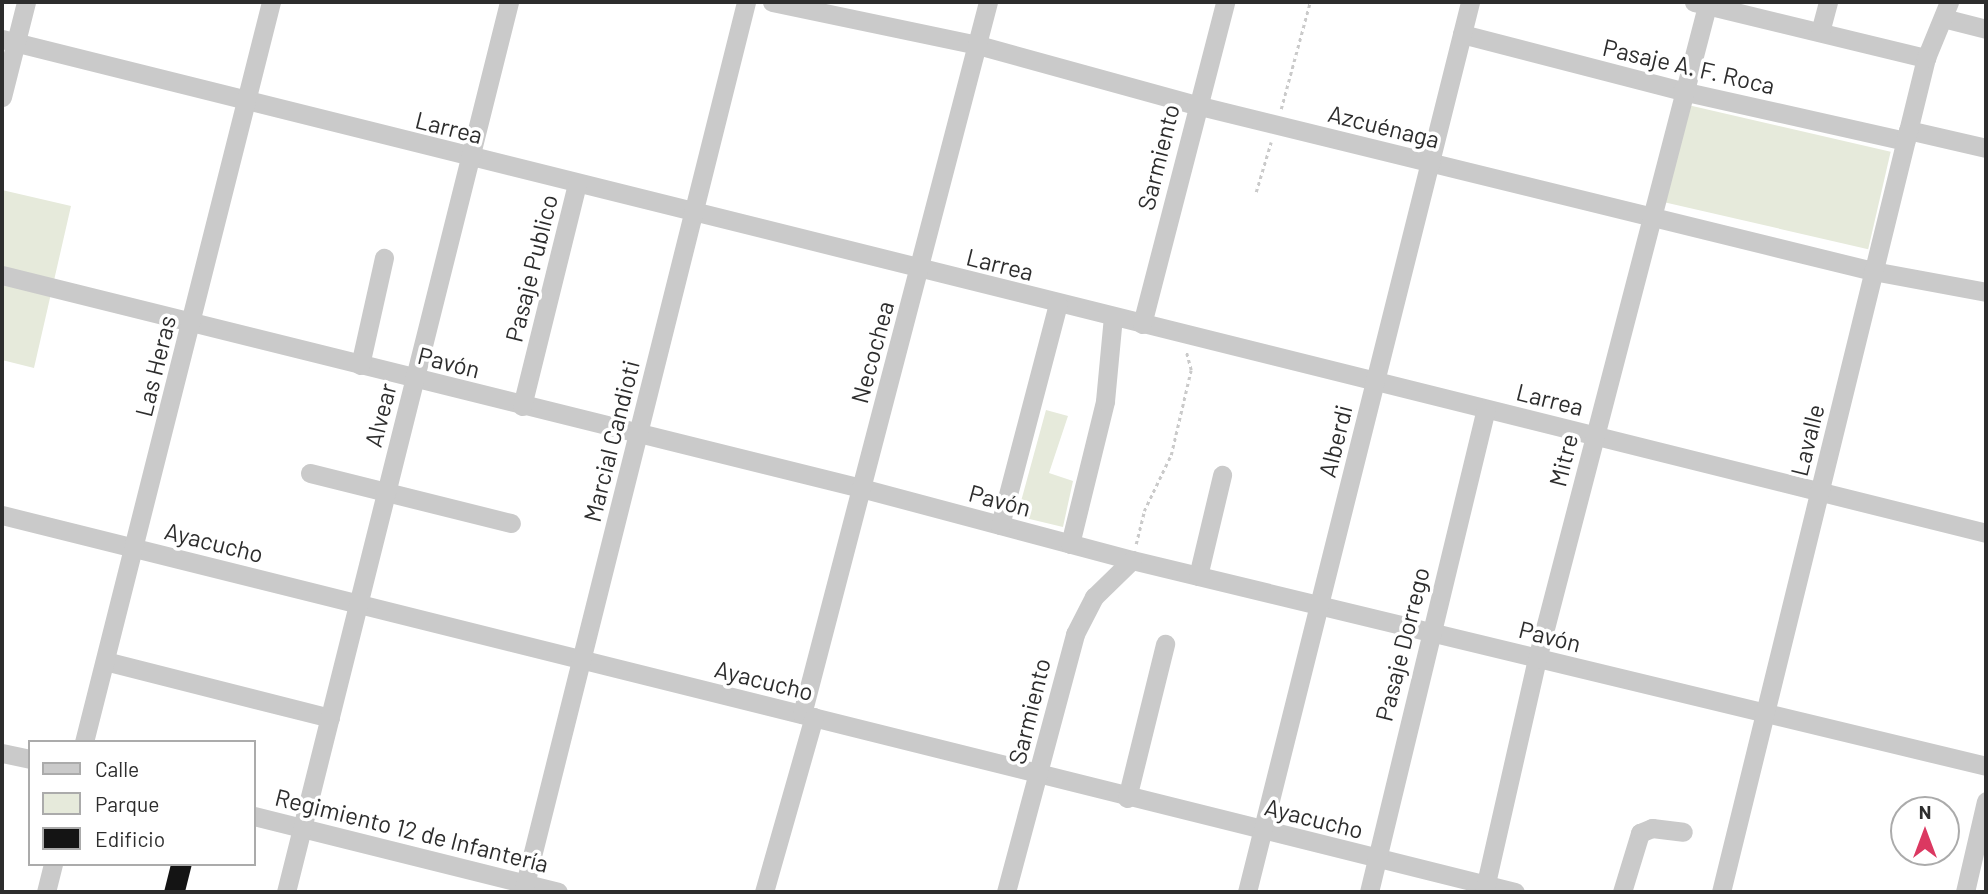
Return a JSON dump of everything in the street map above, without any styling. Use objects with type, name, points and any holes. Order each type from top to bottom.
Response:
[{"type":"street","points":[[2,97],[8,40],[26,2]]},
{"type":"street","name":"Las Heras","points":[[85,740],[271,2]]},
{"type":"street","name":"Alvear","points":[[286,892],[360,603],[467,156],[509,2]]},
{"type":"street","name":"Marcial Candioti","points":[[524,888],[746,2]]},
{"type":"street","name":"Azcuénaga","points":[[772,2],[978,45],[1196,105],[1430,163],[1652,214],[1873,271],[1986,292]]},
{"type":"street","name":"Necochea","points":[[764,892],[861,488],[988,2]]},
{"type":"street","name":"Sarmiento","points":[[1142,324],[1224,2]]},
{"type":"street","name":"Alberdi","points":[[1247,892],[1470,2]]},
{"type":"street","points":[[1820,32],[1828,2]]},
{"type":"street","points":[[1703,3],[1926,58]]},
{"type":"street","name":"Mitre","points":[[1485,889],[1537,659],[1652,214],[1703,3]]},
{"type":"street","points":[[1946,10],[1986,29]]},
{"type":"street","name":"Lavalle","points":[[1721,892],[1926,58],[1946,10]]},
{"type":"street","name":"Pasaje A. F. Roca","points":[[1462,34],[1682,91],[1907,136],[1986,148]]},
{"type":"street","name":"Larrea","points":[[8,40],[692,213],[1986,533]]},
{"type":"street","name":"Pasaje Publico","points":[[522,405],[577,184]]},
{"type":"street","points":[[360,365],[384,258]]},
{"type":"street","name":"Pavón","points":[[2,275],[861,488],[1132,561],[1430,630],[1537,659],[1986,766]]},
{"type":"street","points":[[1000,525],[1058,304]]},
{"type":"street","points":[[1070,544],[1105,401],[1113,317]]},
{"type":"street","name":"Pasaje Dorrego","points":[[1369,892],[1430,630],[1486,409]]},
{"type":"street","points":[[310,473],[512,523]]},
{"type":"street","points":[[1198,576],[1222,475]]},
{"type":"street","name":"Ayacucho","points":[[2,514],[1127,798],[1264,830],[1485,889],[1515,892]]},
{"type":"street","name":"Sarmiento","points":[[1006,892],[1082,616],[1094,597],[1132,561]]},
{"type":"street","points":[[1127,798],[1165,643]]},
{"type":"street","points":[[105,661],[330,718]]},
{"type":"street","points":[[2,752],[28,759]]},
{"type":"street","points":[[1965,892],[1986,801]]},
{"type":"street","name":"Regimiento 12 de Infantería","points":[[256,816],[524,888],[558,892]]},
{"type":"street","points":[[1622,892],[1640,833],[1652,828],[1683,832]]},
{"type":"street","points":[[46,892],[52,866]]},
{"type":"path","points":[[1256,192],[1310,2]]},
{"type":"path","points":[[1132,561],[1144,511],[1171,455],[1191,370],[1182,334]]},
{"type":"green space","points":[[1688,105],[1891,152],[1868,249],[1666,202]]},
{"type":"green space","points":[[2,190],[71,206],[34,368],[2,360]]},
{"type":"green space","points":[[1046,410],[1068,416],[1049,473],[1073,481],[1063,527],[1017,516]]},
{"type":"building","points":[[170,866],[192,866],[185,892],[164,892]]}]
